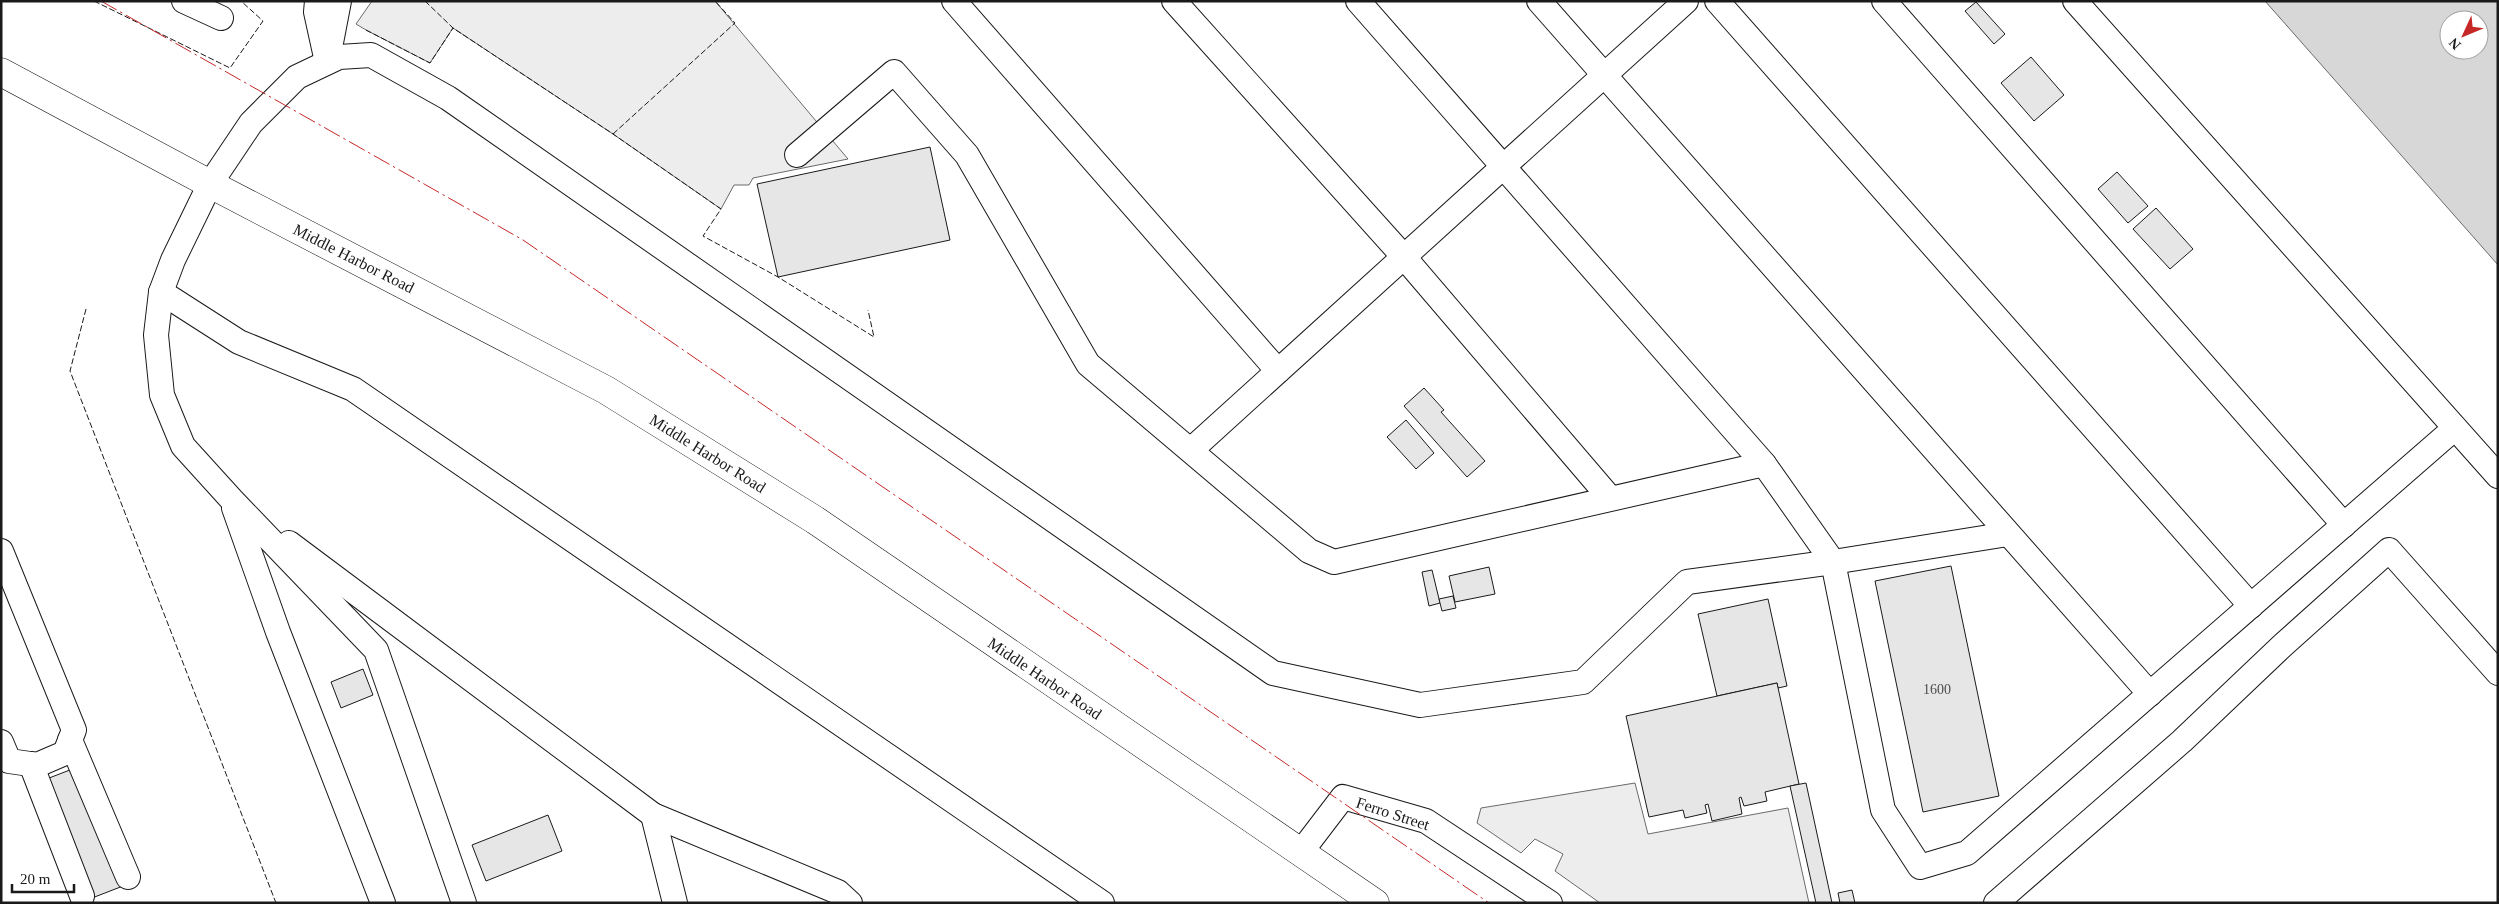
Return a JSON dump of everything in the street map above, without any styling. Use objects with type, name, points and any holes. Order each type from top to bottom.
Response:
[{"type":"main road","name":"Middle Harbor Road","points":[[1,72],[210,184],[606,390],[814,520],[1375,903]]},
{"type":"street","points":[[184,1],[220,18]]},
{"type":"street","points":[[317,1],[316,12],[327,62]]},
{"type":"street","points":[[327,62],[339,1]]},
{"type":"street","points":[[954,1],[1278,372]]},
{"type":"street","points":[[1174,1],[1404,257],[1610,498]]},
{"type":"street","points":[[1358,1],[1764,464],[1833,562],[1883,810],[1920,867],[1967,853],[2455,428]]},
{"type":"street","points":[[1539,1],[2150,694]]},
{"type":"street","points":[[1191,450],[1686,1]]},
{"type":"street","points":[[1717,1],[2251,606]]},
{"type":"street","points":[[1884,1],[2344,525]]},
{"type":"street","points":[[2075,1],[2498,476]]},
{"type":"street","points":[[464,903],[376,650],[232,500],[183,446],[162,395],[156,335],[161,292],[173,260],[210,184],[251,123],[296,77],[339,56],[371,55],[448,98],[1272,673],[1420,705],[1583,682],[1687,582],[1833,562],[2008,534]]},
{"type":"street","points":[[796,155],[894,72],[967,155],[1088,364],[1309,551],[1334,562],[1764,464]]},
{"type":"street","points":[[161,292],[239,342],[353,389],[1102,903]]},
{"type":"street","points":[[232,500],[653,815],[838,892],[850,903]]},
{"type":"street","points":[[232,500],[278,632],[383,903]]},
{"type":"street","points":[[1996,903],[2182,741],[2283,645],[2389,550],[2498,673]]},
{"type":"street","points":[[1,551],[74,730],[65,753],[37,765],[9,761],[1,742]]},
{"type":"street","points":[[70,740],[128,877]]},
{"type":"street","points":[[32,764],[82,896]]},
{"type":"street","name":"Ferro Street","points":[[1300,852],[1343,797],[1426,821],[1550,903]]},
{"type":"street","points":[[653,815],[676,903]]},
{"type":"shaded area","points":[[372,1],[715,1],[848,159],[753,178],[749,185],[734,185],[721,209],[613,134],[453,28],[430,63],[356,24]]},
{"type":"shaded area","points":[[2265,1],[2498,1],[2498,265]]},
{"type":"shaded area","points":[[1635,783],[1648,834],[1788,808],[1809,903],[1600,903],[1555,871],[1563,854],[1535,839],[1521,853],[1477,823],[1481,808]]},
{"type":"building","points":[[1976,2],[2005,34],[1994,44],[1965,11]]},
{"type":"building","points":[[2031,57],[2064,95],[2034,121],[2001,83]]},
{"type":"building","points":[[930,147],[950,240],[778,277],[757,184]]},
{"type":"building","points":[[2117,172],[2148,206],[2128,223],[2098,189]]},
{"type":"building","points":[[2156,208],[2193,249],[2170,269],[2133,229]]},
{"type":"building","points":[[1424,388],[1444,410],[1441,412],[1485,461],[1467,477],[1404,406]]},
{"type":"building","points":[[1406,420],[1434,453],[1416,469],[1387,437]]},
{"type":"building","points":[[1951,566],[1999,796],[1923,812],[1875,581]]},
{"type":"building","points":[[1489,567],[1495,594],[1455,602],[1449,576]]},
{"type":"building","points":[[1432,570],[1440,603],[1429,606],[1422,572]]},
{"type":"building","points":[[1453,596],[1456,608],[1442,611],[1439,599]]},
{"type":"building","points":[[1768,599],[1787,686],[1778,688],[1777,683],[1717,696],[1698,614]]},
{"type":"building","points":[[363,669],[373,695],[341,708],[331,682]]},
{"type":"building","points":[[1777,683],[1799,784],[1765,792],[1767,801],[1744,806],[1741,797],[1739,798],[1742,814],[1712,821],[1708,804],[1705,805],[1707,813],[1685,818],[1683,810],[1649,817],[1626,716]]},
{"type":"building","points":[[75,768],[123,886],[92,898],[44,780]]},
{"type":"building","points":[[1806,783],[1832,903],[1816,903],[1790,786]]},
{"type":"building","points":[[548,815],[562,851],[486,881],[472,845]]},
{"type":"building","points":[[1852,890],[1855,903],[1840,903],[1838,893]]},
{"type":"fence","points":[[94,1],[230,68],[263,21],[241,1]]},
{"type":"fence","points":[[425,1],[453,28],[613,134],[721,209],[703,236],[778,277],[874,337],[868,310]]},
{"type":"fence","points":[[613,134],[735,23],[715,1]]},
{"type":"fence","points":[[366,30],[430,63],[453,28]]},
{"type":"fence","points":[[86,309],[70,371],[276,903]]},
{"type":"power","points":[[101,1],[523,240],[1489,903]]}]
